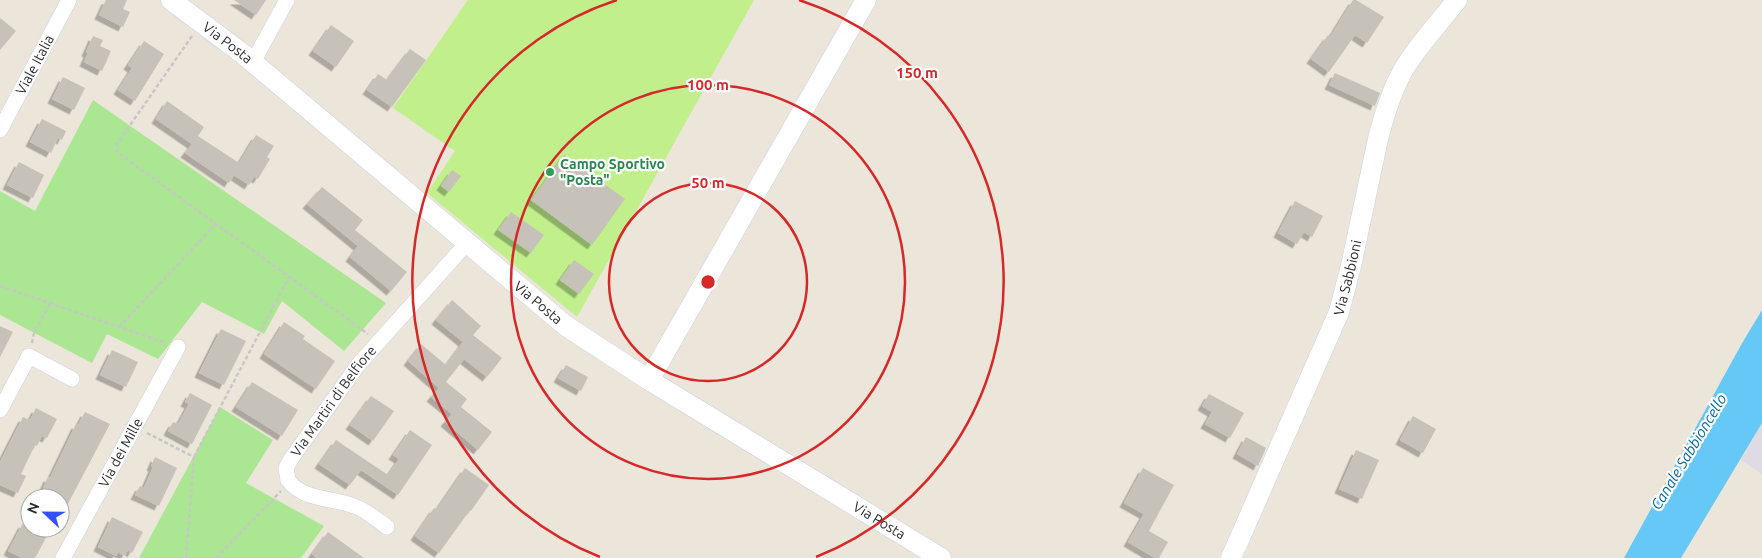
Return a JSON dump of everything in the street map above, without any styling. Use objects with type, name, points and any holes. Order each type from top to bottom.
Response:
[{"type":"street","name":"Viale Italia","points":[[0,130],[69,0]]},
{"type":"street","name":"Via Posta","points":[[171,0],[253,62],[566,326],[649,380],[941,558]]},
{"type":"street","points":[[253,62],[287,0]]},
{"type":"street","points":[[649,380],[866,0]]},
{"type":"street","name":"Via Sabbioni","points":[[1231,558],[1339,312],[1351,266],[1378,139],[1397,84],[1415,53],[1457,0]]},
{"type":"street","name":"Via Martiri di Belfiore","points":[[289,483],[286,468],[291,459],[358,365],[467,243]]},
{"type":"street","name":"Via dei Mille","points":[[63,558],[178,347]]},
{"type":"street","points":[[0,410],[29,356],[72,379]]},
{"type":"street","points":[[289,483],[309,495],[354,506],[387,527]]},
{"type":"path","points":[[201,22],[117,144],[116,149],[120,155],[379,342]]},
{"type":"path","points":[[119,327],[216,224]]},
{"type":"path","points":[[186,558],[194,457],[289,277]]},
{"type":"path","points":[[0,286],[178,347]]},
{"type":"path","points":[[29,356],[34,333],[50,304]]},
{"type":"path","points":[[135,427],[194,457]]},
{"type":"path","points":[[216,558],[289,483]]},
{"type":"shaded area","points":[[1762,423],[1762,474],[1741,460]]},
{"type":"green space","name":"Campo Sportivo \"Posta\"","points":[[468,0],[754,0],[577,317],[427,193],[455,151],[393,108]]},
{"type":"green space","points":[[93,100],[386,303],[344,351],[282,301],[264,334],[202,302],[158,359],[107,334],[92,363],[0,315],[0,191],[35,211]]},
{"type":"green space","points":[[220,407],[273,440],[246,483],[324,526],[301,558],[139,558]]},
{"type":"water","name":"Canale Sabbioncello","points":[[1762,310],[1762,423],[1681,558],[1624,558],[1741,345]]},
{"type":"building","points":[[106,0],[127,0],[123,9],[130,12],[123,27],[99,15]]},
{"type":"building","points":[[234,0],[266,0],[256,15]]},
{"type":"building","points":[[1353,0],[1384,17],[1367,43],[1355,35],[1329,72],[1311,59],[1328,35],[1330,37]]},
{"type":"building","points":[[0,18],[16,31],[0,50]]},
{"type":"building","points":[[331,25],[354,41],[336,67],[313,51]]},
{"type":"building","points":[[93,36],[103,40],[100,46],[111,51],[102,71],[84,62]]},
{"type":"building","points":[[144,41],[164,54],[135,101],[118,90],[132,68],[128,65]]},
{"type":"building","points":[[410,49],[426,60],[392,107],[367,90],[378,74],[387,80]]},
{"type":"building","points":[[1335,73],[1380,93],[1375,106],[1329,85]]},
{"type":"building","points":[[63,77],[85,88],[74,110],[52,99]]},
{"type":"building","points":[[167,101],[204,127],[198,136],[239,163],[256,135],[274,146],[267,157],[270,159],[258,179],[254,177],[249,185],[234,175],[229,183],[185,153],[192,144],[156,119]]},
{"type":"building","points":[[42,119],[66,131],[62,140],[58,138],[51,153],[30,142]]},
{"type":"building","points":[[564,155],[625,199],[592,245],[531,200]]},
{"type":"building","points":[[19,162],[44,175],[33,198],[7,185]]},
{"type":"building","points":[[452,170],[461,176],[449,192],[441,186]]},
{"type":"building","points":[[322,187],[363,220],[355,230],[407,272],[391,291],[350,257],[358,246],[307,204]]},
{"type":"building","points":[[1295,201],[1323,216],[1312,237],[1304,232],[1297,244],[1278,233]]},
{"type":"building","points":[[511,212],[544,235],[531,253],[498,230]]},
{"type":"building","points":[[574,260],[594,274],[579,294],[560,280]]},
{"type":"building","points":[[452,300],[481,326],[473,335],[502,358],[487,377],[464,359],[446,382],[467,399],[461,407],[492,432],[478,450],[445,422],[452,414],[431,397],[439,388],[408,361],[421,344],[446,365],[463,342],[436,320]]},
{"type":"building","points":[[284,322],[305,336],[303,339],[335,361],[316,389],[264,354]]},
{"type":"building","points":[[0,326],[13,332],[0,357]]},
{"type":"building","points":[[221,329],[246,341],[224,385],[199,373]]},
{"type":"building","points":[[112,350],[138,362],[126,387],[100,375]]},
{"type":"building","points":[[566,365],[588,377],[581,391],[558,378]]},
{"type":"building","points":[[252,382],[298,410],[282,436],[236,407]]},
{"type":"building","points":[[190,393],[212,405],[192,444],[168,431],[173,422],[178,424],[189,404],[185,402]]},
{"type":"building","points":[[1209,394],[1244,413],[1230,438],[1205,424],[1212,412],[1202,406]]},
{"type":"building","points":[[371,396],[394,411],[373,441],[350,425]]},
{"type":"building","points":[[36,408],[57,419],[47,438],[42,436],[37,446],[35,445],[21,474],[26,476],[18,493],[0,485],[0,462],[23,417],[30,420]]},
{"type":"building","points":[[85,412],[110,424],[70,500],[70,488],[43,488],[76,424],[78,425]]},
{"type":"building","points":[[1413,416],[1436,429],[1423,453],[1400,440]]},
{"type":"building","points":[[410,430],[432,445],[398,495],[361,470],[350,485],[319,464],[336,440],[388,475],[399,459],[393,455]]},
{"type":"building","points":[[1246,437],[1266,448],[1258,466],[1237,454]]},
{"type":"building","points":[[1356,450],[1379,460],[1362,499],[1339,489]]},
{"type":"building","points":[[155,457],[177,468],[159,506],[135,495],[140,486],[144,488]]},
{"type":"building","points":[[465,468],[489,485],[439,553],[415,536],[434,508],[437,509]]},
{"type":"building","points":[[1143,468],[1174,485],[1149,531],[1168,542],[1159,558],[1155,558],[1128,542],[1144,514],[1124,503]]},
{"type":"building","points":[[112,517],[143,532],[132,553],[128,550],[125,556],[118,552],[116,556],[98,547]]},
{"type":"building","points":[[20,529],[20,538],[46,538],[35,558],[22,558],[8,551]]},
{"type":"building","points":[[328,532],[364,558],[317,558],[312,554]]},
{"type":"place","name":"Campo Sportivo \"Posta\"","points":[[550,172]]}]
